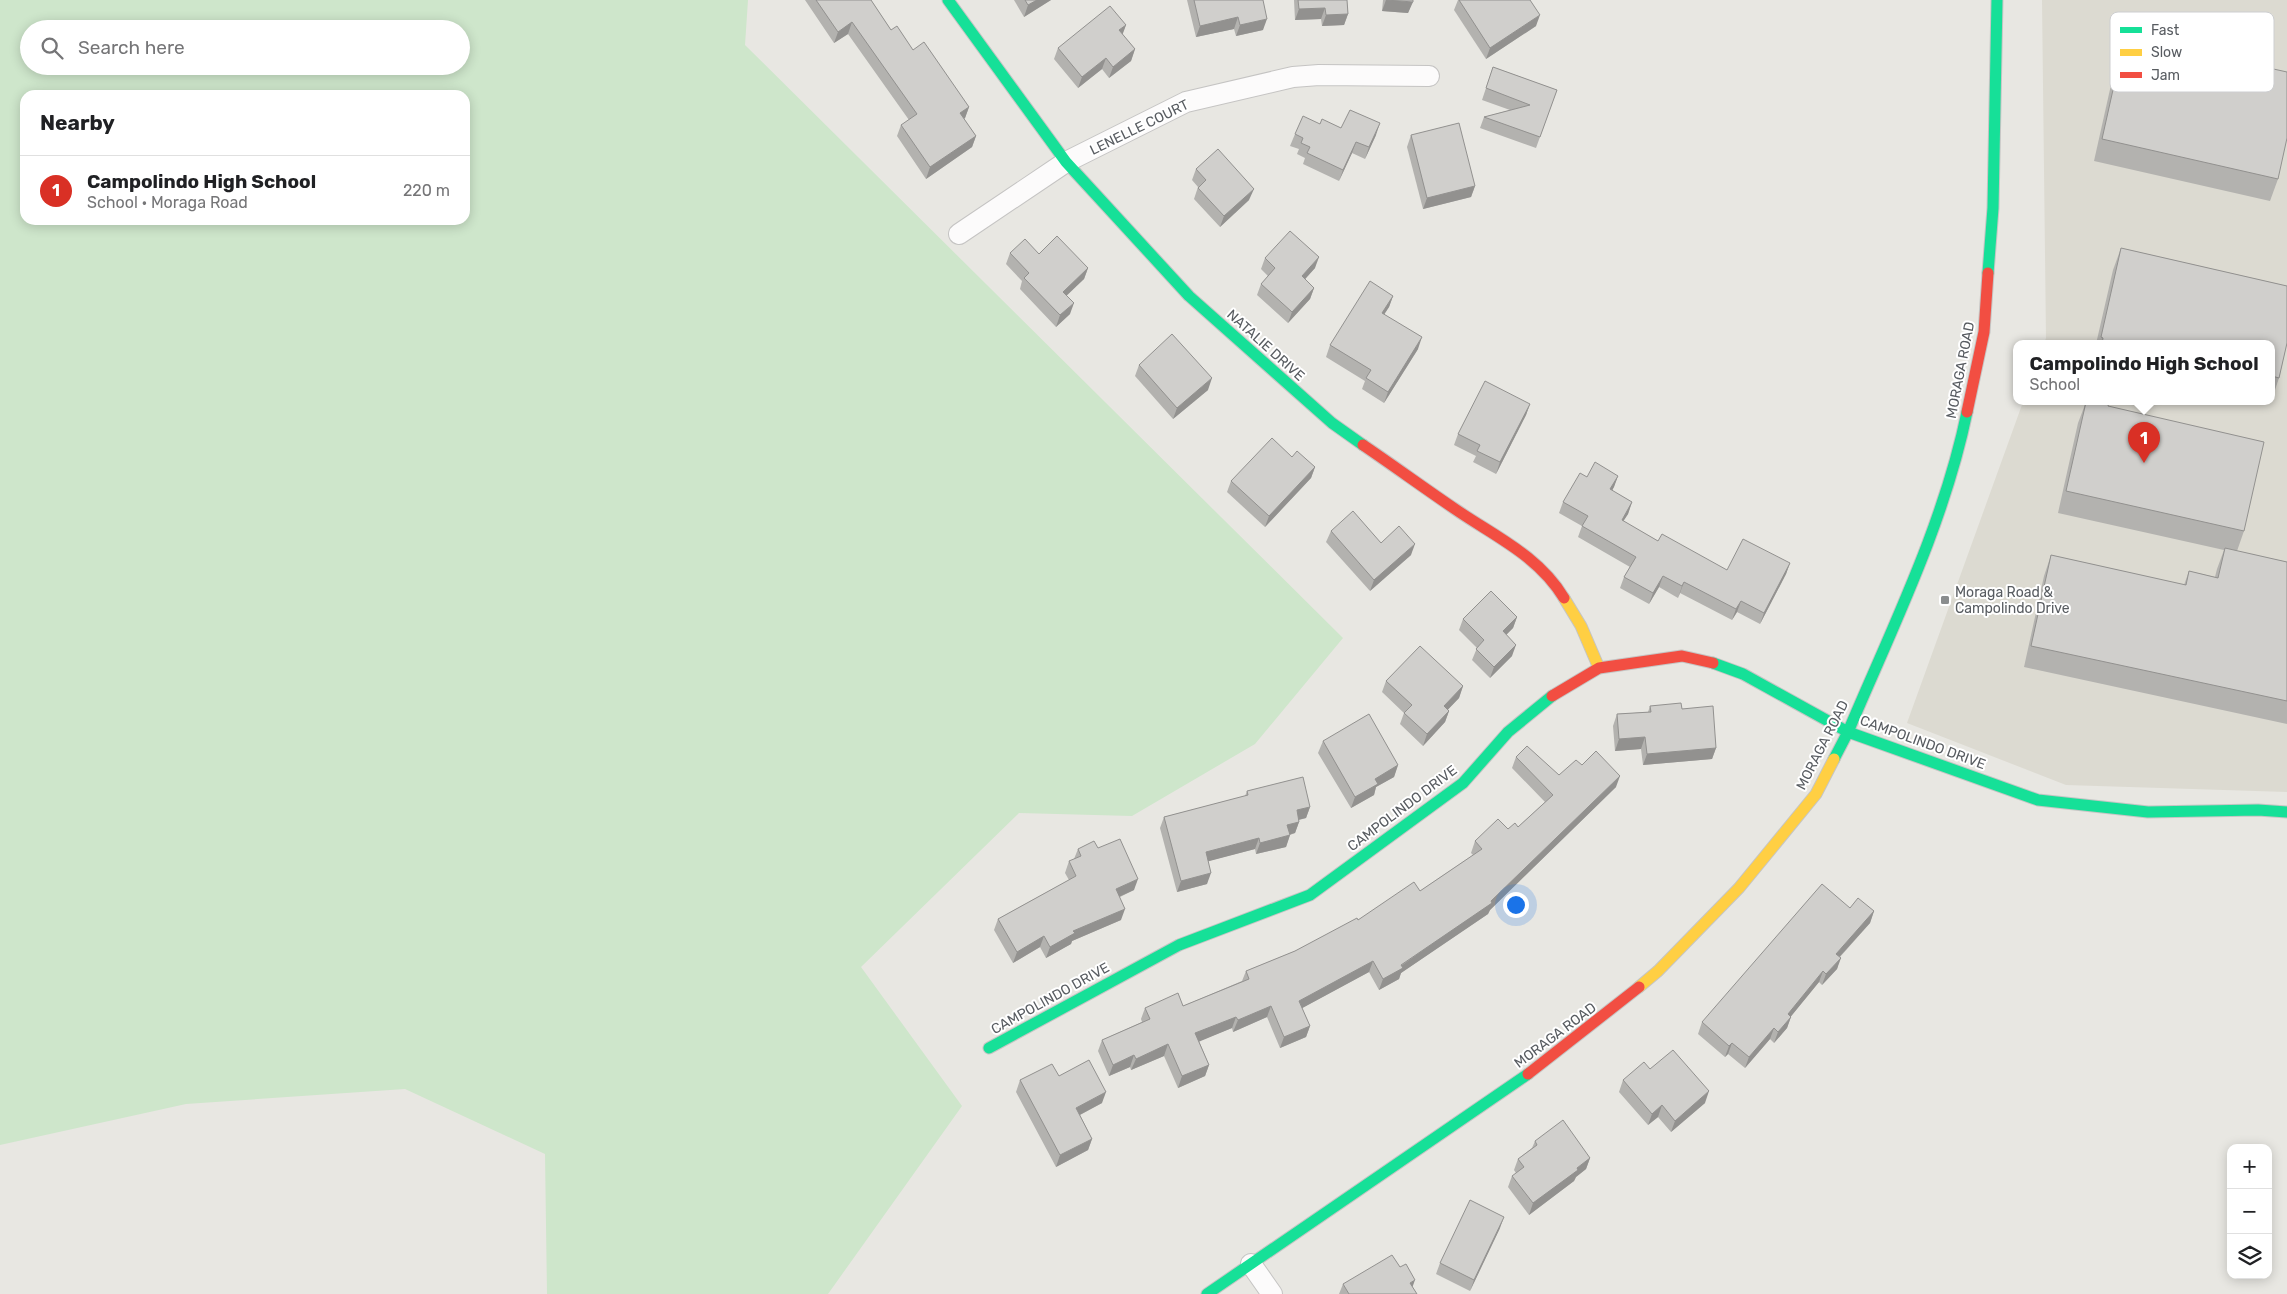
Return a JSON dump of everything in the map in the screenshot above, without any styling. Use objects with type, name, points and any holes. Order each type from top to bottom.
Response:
[{"type":"street","name":"NATALIE DRIVE","points":[[948,0],[1066,162],[1189,296],[1332,423],[1456,510],[1519,549],[1557,587],[1581,626],[1599,668]]},
{"type":"street","name":"MORAGA ROAD","points":[[1207,1294],[1530,1073],[1611,1011],[1658,971],[1740,888],[1816,794],[1848,732],[1929,542],[1963,433],[1984,332],[1993,208],[1997,0]]},
{"type":"street","name":"LENELLE COURT","points":[[958,234],[1066,162],[1186,102],[1240,88],[1310,75],[1429,76]]},
{"type":"street","name":"CAMPOLINDO DRIVE","points":[[989,1048],[1179,945],[1310,895],[1463,783],[1508,732],[1558,692],[1599,668],[1682,656],[1718,664],[1743,674],[1848,732],[2038,800],[2148,812],[2258,810],[2287,812]]},
{"type":"street","points":[[1251,1264],[1272,1294]]},
{"type":"shaded area","points":[[2042,0],[2287,0],[2287,792],[2066,785],[1907,723],[2022,405],[2275,405],[2275,340],[2045,340]]},
{"type":"green space","points":[[0,0],[748,0],[745,45],[1343,638],[1255,744],[1132,816],[1019,813],[861,967],[962,1106],[828,1294],[547,1294],[545,1154],[405,1089],[186,1104],[0,1145]]},
{"type":"building","points":[[816,0],[871,0],[891,30],[897,26],[913,50],[924,42],[969,107],[960,113],[976,136],[930,167],[901,125],[917,114],[852,22],[838,32]]},
{"type":"building","points":[[1025,0],[1037,0],[1028,5]]},
{"type":"building","points":[[1194,0],[1263,0],[1267,19],[1240,25],[1238,17],[1200,26]]},
{"type":"building","points":[[1298,0],[1347,0],[1348,14],[1326,15],[1325,8],[1299,9]]},
{"type":"building","points":[[1386,0],[1413,0],[1413,2]]},
{"type":"building","points":[[1459,0],[1530,0],[1540,15],[1490,48]]},
{"type":"building","points":[[1110,6],[1126,25],[1119,30],[1135,49],[1113,67],[1106,58],[1082,77],[1058,48]]},
{"type":"building","points":[[1493,67],[1557,90],[1540,137],[1484,117],[1530,105],[1486,88]]},
{"type":"building","points":[[2274,69],[2287,72],[2287,138],[2278,179],[2102,139],[2112,92],[2274,92]]},
{"type":"building","points":[[1350,110],[1380,123],[1369,147],[1356,142],[1343,170],[1307,153],[1310,147],[1301,143],[1303,138],[1295,134],[1303,116],[1320,124],[1322,119],[1341,128]]},
{"type":"building","points":[[1459,123],[1475,186],[1427,198],[1411,135]]},
{"type":"building","points":[[1218,149],[1254,189],[1224,216],[1198,188],[1206,180],[1196,169]]},
{"type":"building","points":[[1290,231],[1319,257],[1302,276],[1314,288],[1292,312],[1261,284],[1275,268],[1265,258]]},
{"type":"building","points":[[1057,236],[1088,268],[1063,292],[1074,303],[1060,315],[1024,278],[1029,273],[1010,253],[1025,239],[1039,254]]},
{"type":"building","points":[[2121,248],[2287,286],[2287,343],[2279,378],[2275,377],[2275,340],[2103,340],[2101,337]]},
{"type":"building","points":[[1370,281],[1393,296],[1382,313],[1422,337],[1388,392],[1366,378],[1371,370],[1330,345]]},
{"type":"building","points":[[1172,334],[1212,378],[1177,408],[1139,365]]},
{"type":"building","points":[[1485,381],[1530,404],[1500,462],[1477,451],[1480,445],[1458,434]]},
{"type":"building","points":[[2085,405],[2108,405],[2264,442],[2244,531],[2066,491]]},
{"type":"building","points":[[1272,438],[1292,457],[1297,451],[1315,467],[1269,516],[1231,481]]},
{"type":"building","points":[[1595,462],[1618,476],[1610,489],[1632,502],[1622,520],[1658,541],[1662,534],[1727,570],[1743,539],[1790,563],[1764,613],[1741,601],[1736,609],[1684,582],[1682,586],[1663,576],[1653,593],[1624,577],[1636,557],[1582,526],[1588,516],[1563,502],[1580,473],[1587,477]]},
{"type":"building","points":[[1353,511],[1381,543],[1399,526],[1415,544],[1374,580],[1331,531]]},
{"type":"building","points":[[2225,548],[2287,562],[2287,701],[2031,646],[2051,555],[2186,585],[2189,571],[2218,578]]},
{"type":"building","points":[[1491,591],[1517,617],[1503,631],[1516,645],[1494,667],[1476,649],[1484,640],[1463,619]]},
{"type":"building","points":[[1420,646],[1463,686],[1444,706],[1449,711],[1427,734],[1404,713],[1412,705],[1386,681]]},
{"type":"building","points":[[1681,703],[1682,709],[1713,706],[1716,748],[1647,754],[1645,737],[1619,739],[1617,714],[1651,712],[1650,706]]},
{"type":"building","points":[[1369,714],[1398,765],[1375,779],[1378,784],[1355,797],[1323,741]]},
{"type":"building","points":[[1527,746],[1559,775],[1576,760],[1582,765],[1596,751],[1620,776],[1491,901],[1492,903],[1401,965],[1403,968],[1383,979],[1373,961],[1299,1001],[1310,1026],[1284,1037],[1271,1006],[1238,1020],[1236,1017],[1195,1033],[1209,1065],[1182,1076],[1168,1044],[1136,1059],[1134,1055],[1113,1065],[1102,1040],[1150,1019],[1145,1008],[1178,993],[1183,1006],[1249,979],[1246,971],[1295,951],[1357,918],[1358,920],[1414,882],[1420,891],[1482,849],[1475,841],[1498,819],[1508,829],[1515,823],[1518,827],[1553,795],[1516,757]]},
{"type":"building","points":[[1303,777],[1310,807],[1297,810],[1299,822],[1287,825],[1290,835],[1260,843],[1259,838],[1206,852],[1211,873],[1181,881],[1164,817],[1248,795],[1247,791]]},
{"type":"building","points":[[1120,839],[1138,879],[1116,889],[1125,909],[1073,931],[1075,933],[1050,947],[1044,936],[1017,952],[998,919],[1076,876],[1069,861],[1081,856],[1078,849],[1094,841],[1098,848]]},
{"type":"building","points":[[1822,884],[1850,908],[1858,898],[1874,911],[1836,954],[1841,958],[1826,974],[1823,971],[1788,1014],[1791,1017],[1778,1032],[1774,1028],[1749,1057],[1732,1043],[1729,1046],[1702,1022]]},
{"type":"building","points":[[1673,1050],[1709,1091],[1675,1121],[1662,1105],[1652,1114],[1623,1080],[1644,1062],[1650,1069]]},
{"type":"building","points":[[1089,1060],[1106,1092],[1076,1108],[1092,1139],[1060,1155],[1020,1080],[1052,1064],[1059,1076]]},
{"type":"building","points":[[1563,1120],[1590,1158],[1577,1168],[1578,1170],[1533,1203],[1512,1176],[1524,1167],[1518,1159],[1537,1145],[1535,1141]]},
{"type":"building","points":[[1470,1200],[1504,1217],[1474,1280],[1440,1263]]},
{"type":"building","points":[[1392,1255],[1400,1267],[1406,1264],[1415,1280],[1410,1283],[1417,1294],[1349,1294],[1343,1284]]},
{"type":"traffic: fast","points":[[948,0],[1066,162],[1189,296],[1332,423],[1363,445]]},
{"type":"traffic: fast","points":[[1988,273],[1993,208],[1997,0]]},
{"type":"traffic: fast","points":[[1834,759],[1848,732],[1899,615],[1931,535],[1945,495],[1967,412]]},
{"type":"traffic: fast","points":[[1713,663],[1743,674],[1848,732],[2038,800],[2148,812],[2258,810],[2287,812]]},
{"type":"traffic: fast","points":[[989,1048],[1179,945],[1310,895],[1463,783],[1508,732],[1552,696]]},
{"type":"traffic: fast","points":[[1207,1294],[1528,1074]]},
{"type":"traffic: slow","points":[[1564,598],[1581,626],[1599,668]]},
{"type":"traffic: slow","points":[[1639,987],[1658,971],[1739,888],[1816,794],[1834,759]]},
{"type":"traffic: jam","points":[[1967,412],[1984,332],[1988,273]]},
{"type":"traffic: jam","points":[[1363,445],[1528,558],[1553,583],[1564,598]]},
{"type":"traffic: jam","points":[[1552,696],[1599,668],[1682,656],[1713,663]]},
{"type":"traffic: jam","points":[[1528,1074],[1639,987]]},
{"type":"place","name":"Campolindo High School","points":[[2144,463]]},
{"type":"place","name":"Moraga Road & Campolindo Drive","points":[[1945,600]]}]
